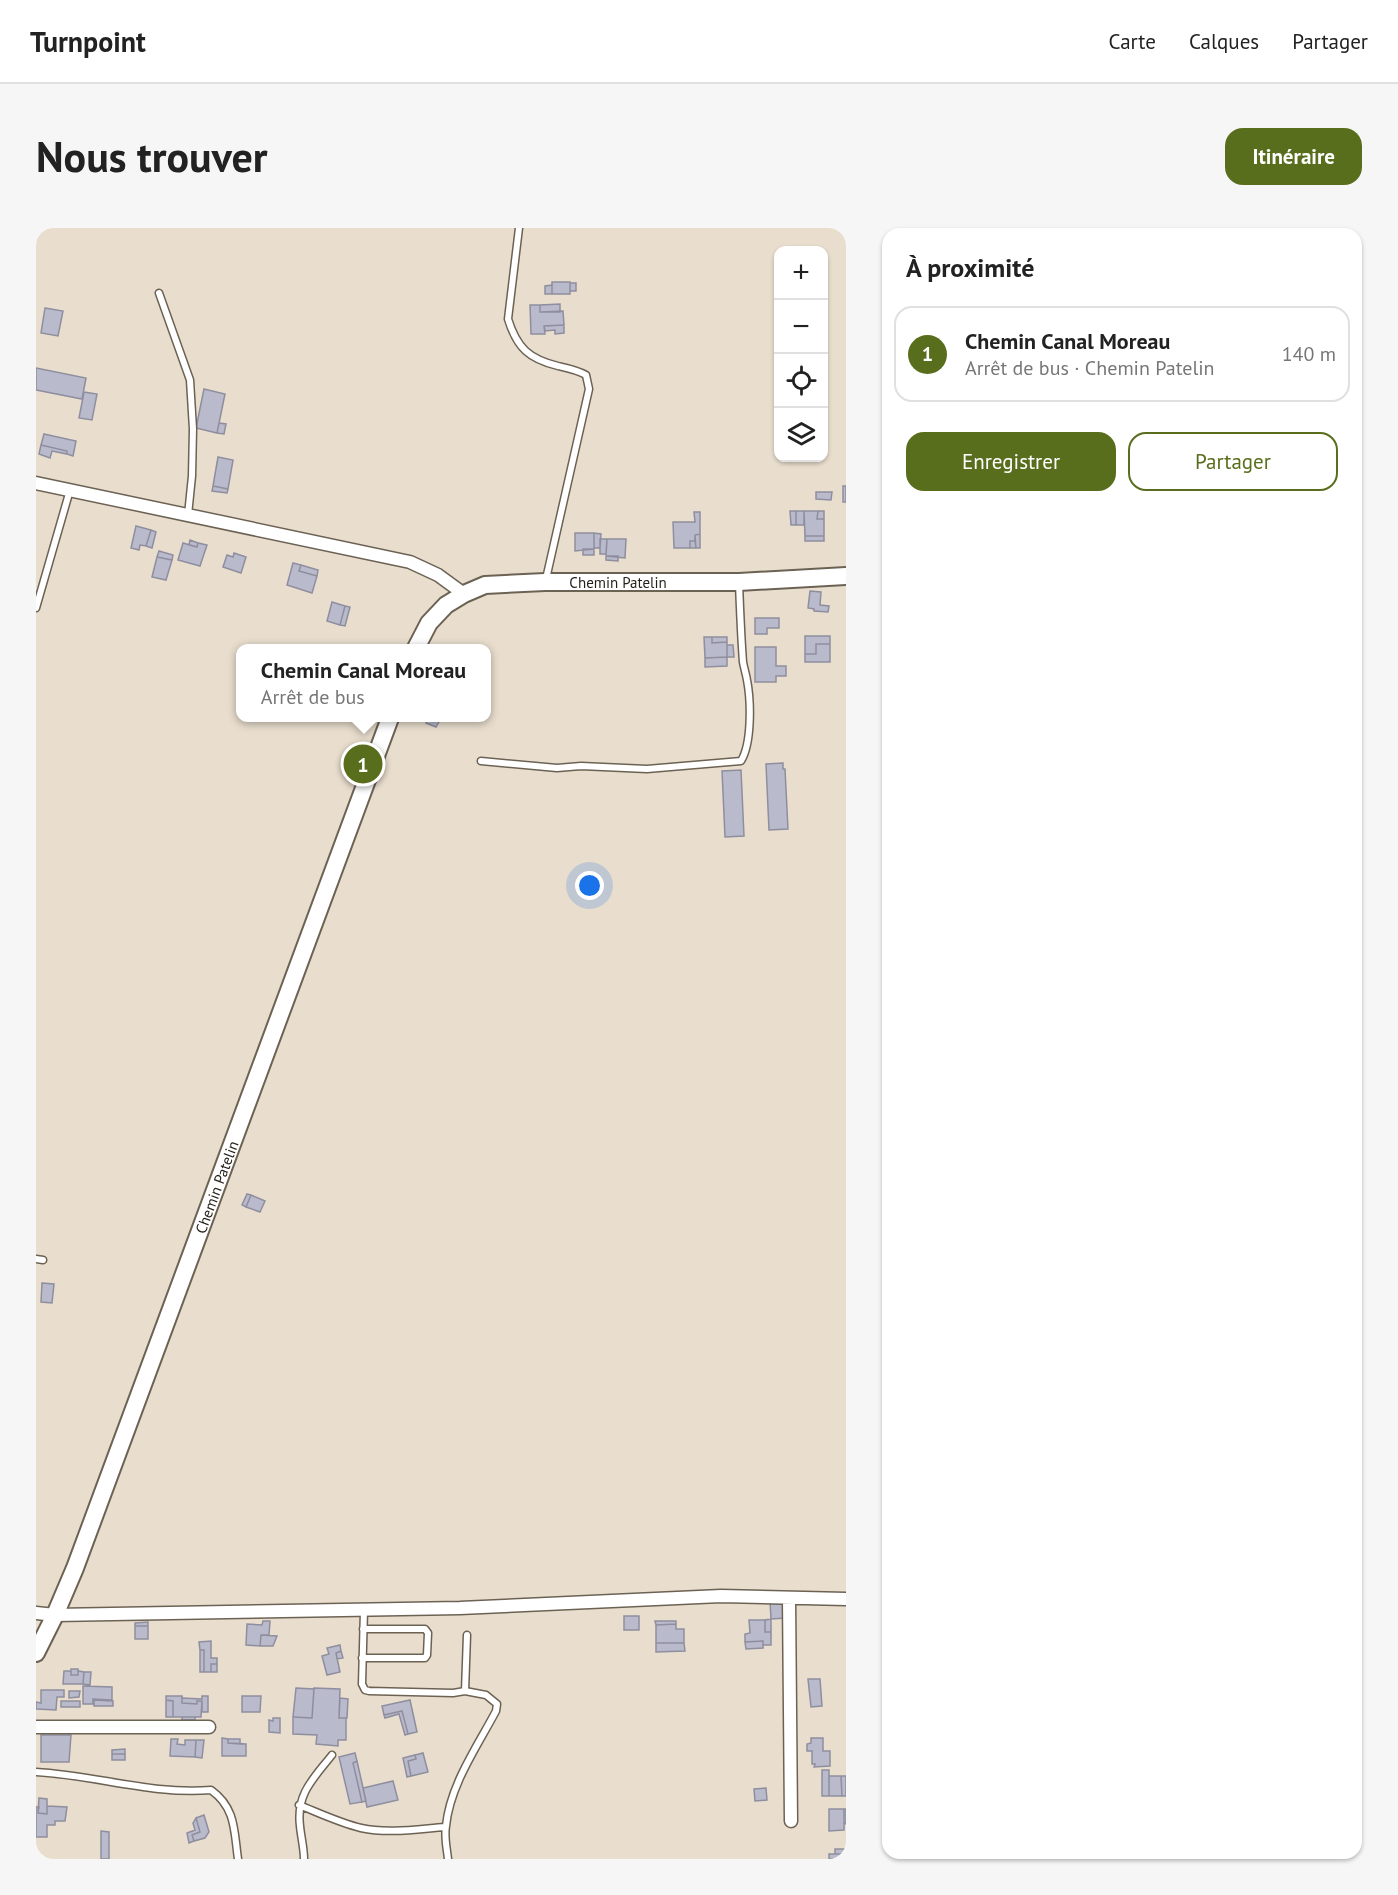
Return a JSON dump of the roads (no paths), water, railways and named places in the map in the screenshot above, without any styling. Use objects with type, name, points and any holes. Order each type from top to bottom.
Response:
[{"type":"main road","name":"Chemin Patelin","points":[[418,644],[429,623],[446,605],[485,585],[545,582],[739,582],[846,576]]},
{"type":"main road","name":"Chemin Patelin","points":[[36,1653],[75,1568],[388,722]]},
{"type":"street","points":[[36,483],[410,561],[438,575],[464,594]]},
{"type":"street","points":[[36,1613],[55,1615],[364,1610],[721,1596],[846,1599]]},
{"type":"street","points":[[789,1598],[790,1821]]},
{"type":"street","points":[[36,1727],[209,1727]]},
{"type":"lane","points":[[519,228],[508,319],[512,332],[523,350],[534,358],[586,375],[589,389],[545,582]]},
{"type":"lane","points":[[159,293],[190,380],[193,429],[188,515]]},
{"type":"lane","points":[[36,608],[70,490]]},
{"type":"lane","points":[[481,761],[557,768],[581,766],[639,770],[741,761],[749,733],[749,704],[739,582]]},
{"type":"lane","points":[[364,1610],[362,1684],[365,1690],[453,1693],[465,1691],[486,1695],[497,1704],[496,1711],[453,1794],[445,1827],[448,1859]]},
{"type":"lane","points":[[362,1658],[425,1658],[428,1633],[425,1629],[363,1629]]},
{"type":"lane","points":[[465,1691],[467,1635]]},
{"type":"lane","points":[[304,1859],[299,1805],[306,1788],[332,1755]]},
{"type":"lane","points":[[36,1772],[66,1773],[165,1790],[186,1792],[211,1790],[222,1798],[232,1815],[238,1859]]},
{"type":"lane","points":[[299,1805],[360,1828],[408,1830],[445,1827]]},
{"type":"place","name":"Chemin Canal Moreau","points":[[363,764]]}]
